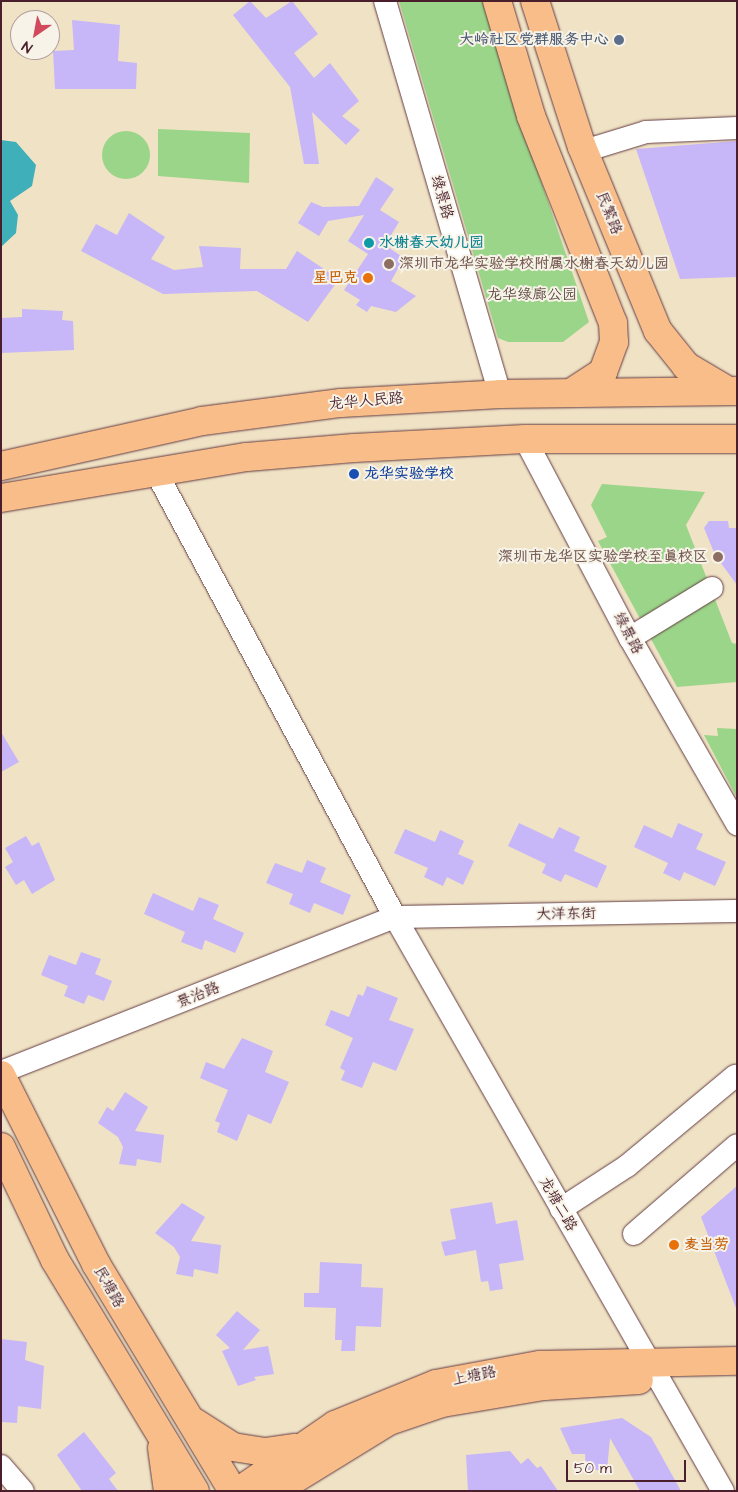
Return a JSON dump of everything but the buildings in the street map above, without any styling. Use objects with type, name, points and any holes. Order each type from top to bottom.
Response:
[{"type":"main road","points":[[497,1],[531,116],[613,323],[614,342],[605,368],[590,385],[571,393]]},
{"type":"main road","name":"民繁路","points":[[535,1],[584,151],[663,340],[696,375],[734,391]]},
{"type":"main road","name":"龙华人民路","points":[[1,466],[129,435],[249,414],[500,394],[734,391]]},
{"type":"main road","points":[[1,498],[248,457],[525,439],[737,439]]},
{"type":"main road","name":"民塘路","points":[[1,1074],[61,1202],[183,1413],[233,1491]]},
{"type":"main road","points":[[1,1147],[55,1260],[157,1432],[195,1491]]},
{"type":"main road","name":"上塘路","points":[[654,1370],[737,1361]]},
{"type":"main road","name":"上塘路","points":[[276,1491],[334,1425],[436,1384],[540,1365],[654,1370],[737,1379]]},
{"type":"main road","points":[[183,1413],[233,1447],[305,1456],[288,1491]]},
{"type":"main road","points":[[157,1432],[168,1491]]},
{"type":"main road","name":"上塘路","points":[[239,1491],[305,1456]]},
{"type":"street","name":"绿景路","points":[[386,1],[500,394]]},
{"type":"street","points":[[584,151],[625,136],[687,122],[737,128]]},
{"type":"street","name":"绿景路","points":[[525,439],[630,638],[737,824]]},
{"type":"street","name":"龙塘二路","points":[[156,472],[395,917],[723,1491]]},
{"type":"street","points":[[630,638],[712,588]]},
{"type":"street","name":"大洋东街","points":[[395,917],[737,911]]},
{"type":"street","name":"景治路","points":[[1,1074],[395,917]]},
{"type":"street","points":[[561,1209],[627,1166],[735,1076]]},
{"type":"street","points":[[634,1234],[737,1145]]},
{"type":"street","points":[[1,1466],[23,1491]]},
{"type":"green space","name":"龙华绿廊公园","points":[[399,1],[490,1],[504,72],[589,322],[563,342],[508,342],[498,338]]},
{"type":"green space","points":[[158,129],[250,133],[249,183],[158,176]]},
{"type":"green space","points":[[126,131],[135,133],[143,138],[148,146],[150,155],[148,164],[143,172],[135,177],[126,179],[117,177],[109,172],[104,164],[102,155],[104,146],[109,138],[117,133]]},
{"type":"green space","points":[[602,484],[705,492],[686,525],[732,643],[737,644],[737,682],[677,687],[598,541],[607,537],[591,505]]},
{"type":"green space","points":[[717,728],[737,729],[737,798],[704,735],[718,736]]},
{"type":"water","points":[[1,140],[16,142],[36,165],[32,186],[10,201],[18,215],[16,233],[1,247]]},
{"type":"place","name":"大岭社区党群服务中心","points":[[619,40]]},
{"type":"place","name":"水榭春天幼儿园","points":[[369,243]]},
{"type":"place","name":"深圳市龙华实验学校附属水榭春天幼儿园","points":[[389,264]]},
{"type":"place","name":"星巴克","points":[[368,278]]},
{"type":"place","name":"龙华实验学校","points":[[354,474]]},
{"type":"place","name":"深圳市龙华区实验学校至真校区","points":[[718,557]]},
{"type":"place","name":"麦当劳","points":[[674,1245]]}]
